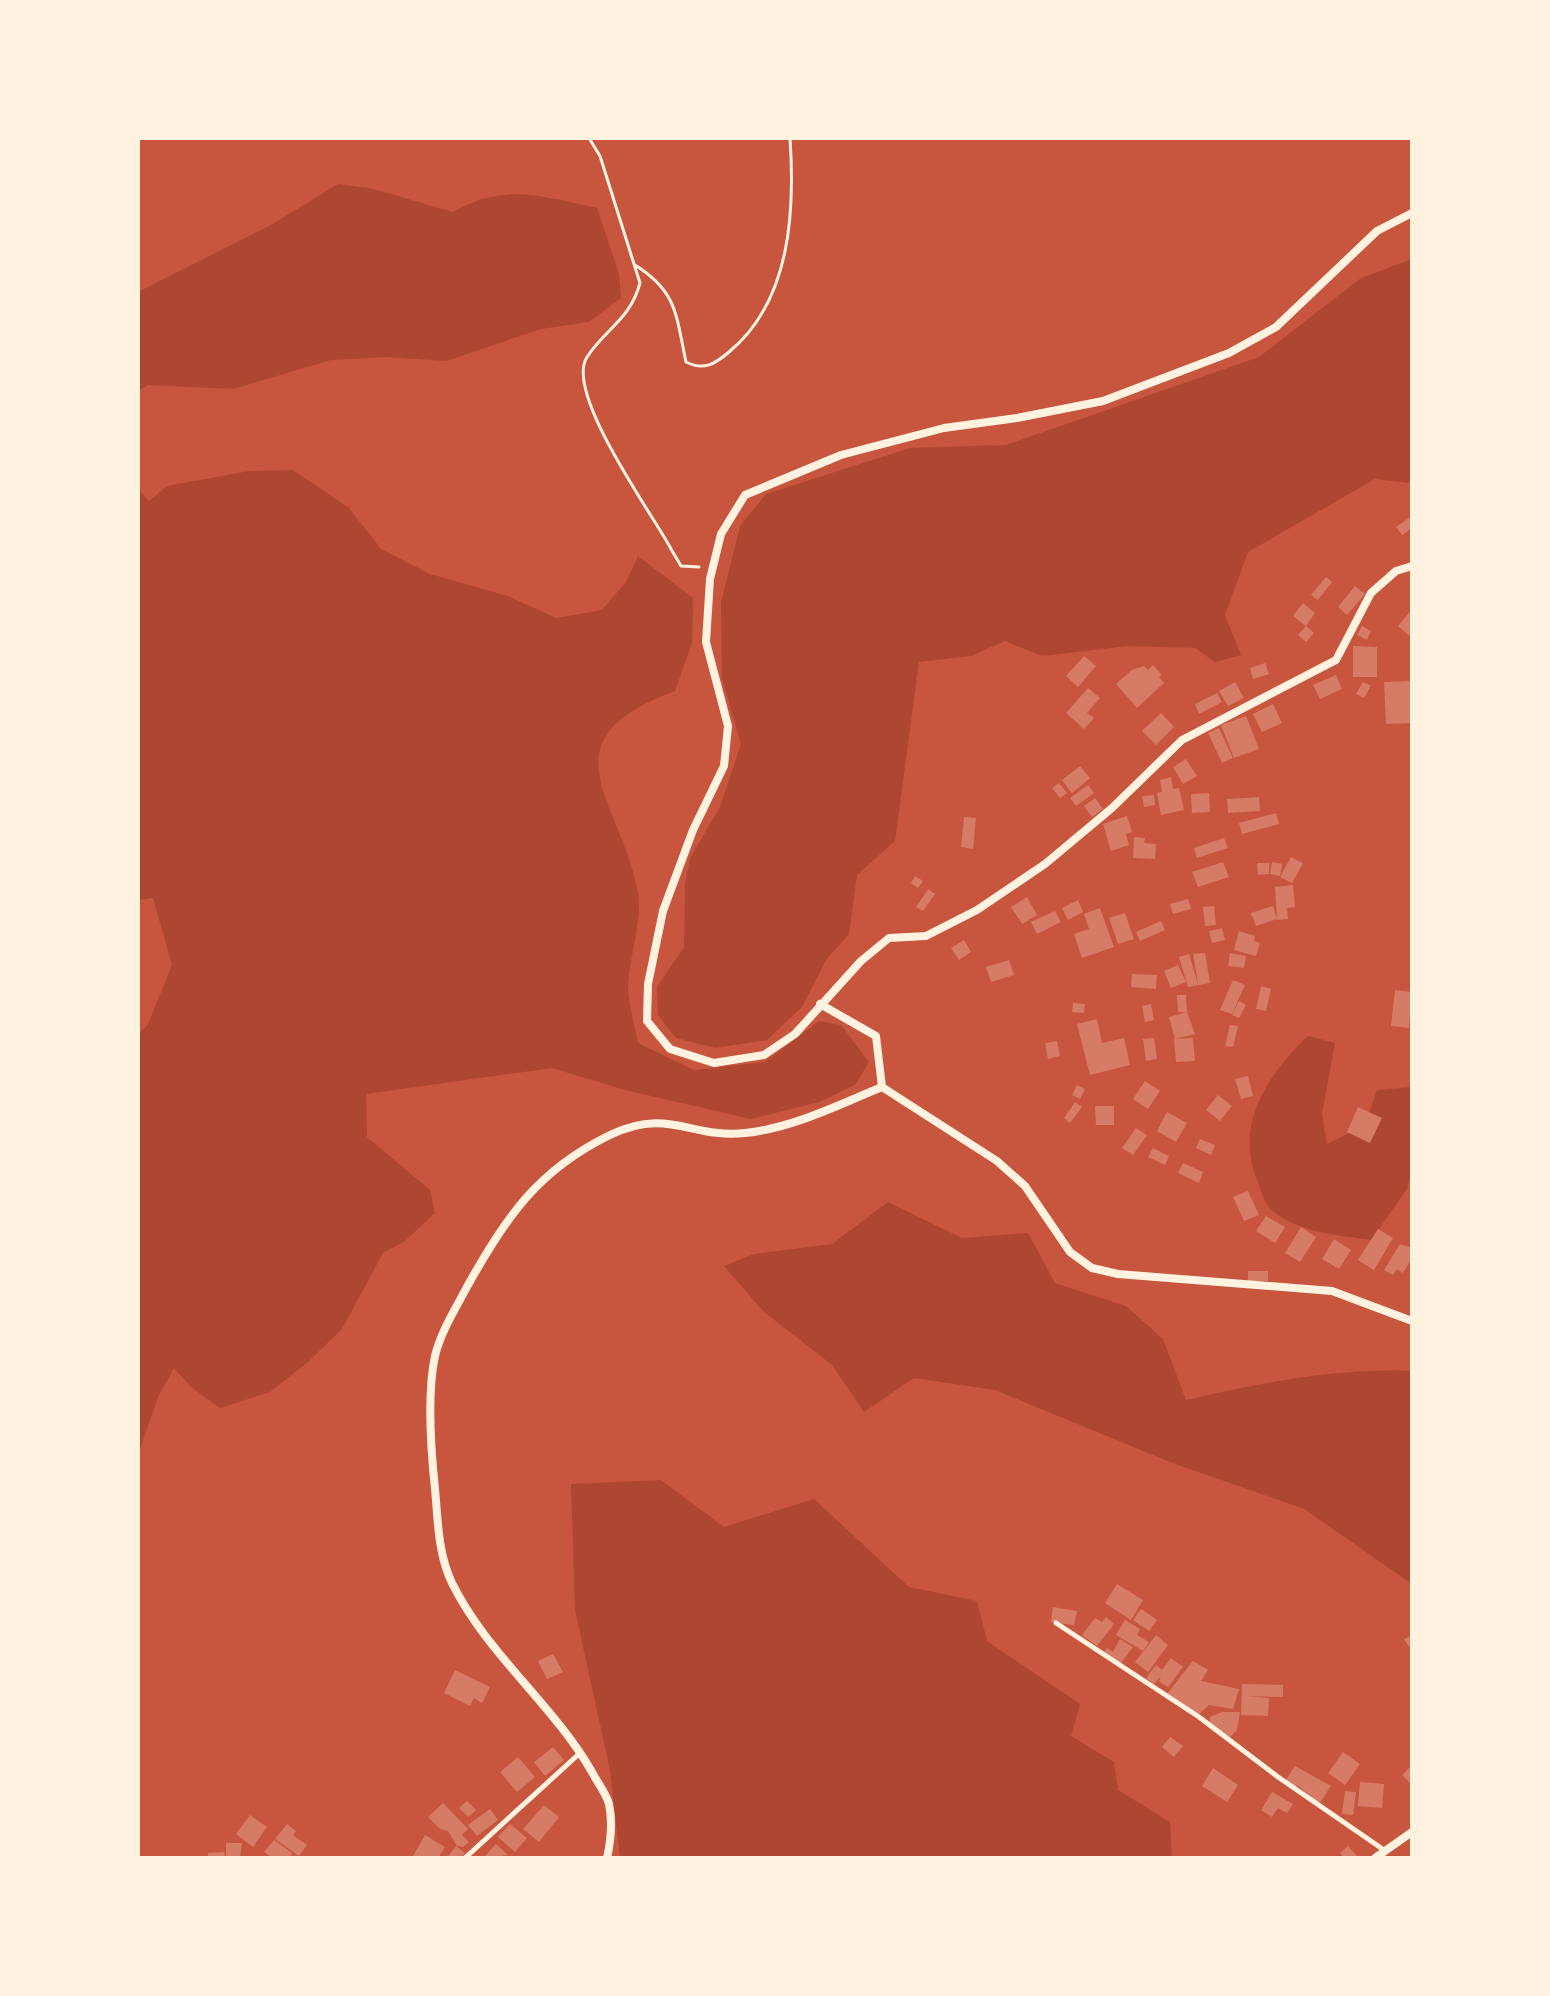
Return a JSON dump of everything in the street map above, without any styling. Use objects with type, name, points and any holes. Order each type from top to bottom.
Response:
[{"type":"street","points":[[1412,213],[1377,231],[1276,327],[1229,353],[1103,401],[944,428],[841,455],[745,495],[721,534],[714,561],[706,642],[728,726],[724,766],[693,830],[663,911],[648,984],[647,1021],[670,1049],[714,1063],[764,1055],[795,1034],[820,1004],[889,938],[926,936],[977,910],[1045,864],[1112,808],[1182,740],[1336,660],[1371,593],[1396,571],[1412,566]]},
{"type":"street","points":[[820,1004],[876,1036],[882,1087]]},
{"type":"street","points":[[882,1087],[997,1161],[1025,1186],[1070,1252],[1092,1268],[1118,1274],[1332,1291],[1412,1321]]},
{"type":"street","points":[[607,1858],[613,1832],[609,1802],[581,1753],[473,1621],[444,1559],[433,1472],[433,1388],[435,1357],[446,1326],[497,1234],[528,1191],[558,1164],[612,1134],[647,1122],[681,1123],[710,1134],[746,1133],[792,1123],[882,1087]]},
{"type":"street","points":[[1375,1858],[1412,1832]]},
{"type":"lane","points":[[1056,1623],[1199,1717],[1278,1777],[1384,1850]]},
{"type":"lane","points":[[465,1858],[581,1753]]},
{"type":"path","points":[[589,138],[600,156],[640,283],[634,304],[586,358],[582,375],[589,400],[600,429],[681,566],[694,569],[714,561]]},
{"type":"path","points":[[635,265],[667,290],[673,303],[686,362],[696,367],[714,365],[735,348],[754,325],[787,248],[793,203],[790,138]]},
{"type":"shaded area","points":[[338,184],[374,189],[453,212],[490,197],[507,195],[541,197],[597,208],[619,274],[621,298],[589,322],[541,329],[446,361],[387,357],[331,360],[233,389],[148,385],[138,391],[138,292],[271,225]]},
{"type":"shaded area","points":[[1412,259],[1412,470],[1409,483],[1375,479],[1248,552],[1225,615],[1241,655],[1215,662],[1195,648],[1128,646],[1042,656],[1005,641],[971,656],[919,662],[895,841],[857,875],[849,934],[826,960],[802,1007],[767,1040],[715,1048],[676,1038],[658,1015],[657,987],[684,947],[685,884],[690,858],[720,807],[741,744],[722,678],[721,602],[740,526],[766,494],[910,448],[1006,445],[1259,357],[1361,278]]},
{"type":"shaded area","points":[[293,470],[349,508],[381,549],[430,574],[508,596],[556,618],[602,610],[626,582],[638,556],[693,598],[692,643],[675,691],[634,710],[610,731],[599,753],[600,776],[607,802],[638,893],[639,915],[628,989],[638,1043],[694,1070],[765,1062],[819,1021],[841,1025],[869,1062],[855,1085],[819,1102],[751,1119],[625,1090],[552,1068],[366,1094],[367,1137],[430,1190],[435,1213],[405,1241],[383,1253],[342,1329],[308,1362],[270,1392],[220,1408],[191,1387],[174,1368],[159,1395],[138,1454],[138,1035],[148,1024],[172,965],[153,898],[138,900],[138,489],[149,501],[167,486],[249,471]]},
{"type":"shaded area","points":[[1308,1036],[1335,1043],[1322,1114],[1327,1144],[1365,1125],[1377,1090],[1412,1087],[1412,1170],[1407,1189],[1371,1240],[1319,1232],[1282,1218],[1267,1204],[1251,1161],[1252,1121],[1259,1102],[1280,1067]]},
{"type":"shaded area","points":[[888,1202],[962,1238],[1028,1233],[1055,1283],[1126,1306],[1163,1339],[1186,1400],[1298,1378],[1355,1372],[1412,1371],[1412,1584],[1304,1509],[1170,1462],[995,1390],[914,1378],[864,1412],[832,1365],[763,1311],[724,1266],[754,1254],[832,1244]]},
{"type":"shaded area","points":[[661,1480],[724,1527],[814,1499],[909,1587],[977,1601],[987,1641],[1080,1704],[1071,1736],[1114,1762],[1118,1790],[1170,1822],[1172,1858],[620,1858],[610,1770],[575,1610],[571,1484]]},
{"type":"building","points":[[1412,516],[1412,528],[1402,535],[1396,527]]},
{"type":"building","points":[[1326,577],[1332,582],[1318,600],[1311,595]]},
{"type":"building","points":[[1355,586],[1365,594],[1347,615],[1338,607]]},
{"type":"building","points":[[1303,603],[1315,613],[1306,626],[1293,616]]},
{"type":"building","points":[[1412,609],[1412,638],[1398,626]]},
{"type":"building","points":[[1306,626],[1314,633],[1306,642],[1298,635]]},
{"type":"building","points":[[1362,626],[1371,631],[1367,640],[1357,635]]},
{"type":"building","points":[[1353,646],[1377,647],[1377,677],[1353,677]]},
{"type":"building","points":[[1084,656],[1096,666],[1078,687],[1066,676]]},
{"type":"building","points":[[1265,663],[1269,674],[1253,679],[1250,668]]},
{"type":"building","points":[[1153,665],[1162,675],[1159,677],[1164,683],[1137,708],[1116,684],[1132,670],[1144,666],[1148,670]]},
{"type":"building","points":[[1336,675],[1342,689],[1320,699],[1313,685]]},
{"type":"building","points":[[1410,681],[1412,723],[1386,724],[1384,682]]},
{"type":"building","points":[[1235,682],[1244,698],[1228,706],[1219,691]]},
{"type":"building","points":[[1363,682],[1371,686],[1364,698],[1356,694]]},
{"type":"building","points":[[1088,688],[1100,698],[1087,713],[1094,718],[1084,729],[1066,713]]},
{"type":"building","points":[[1217,693],[1222,702],[1199,714],[1195,704]]},
{"type":"building","points":[[1273,704],[1282,723],[1262,732],[1253,714]]},
{"type":"building","points":[[1161,713],[1174,727],[1156,745],[1142,731]]},
{"type":"building","points":[[1246,716],[1259,749],[1234,758],[1221,725]]},
{"type":"building","points":[[1219,728],[1233,758],[1222,763],[1208,733]]},
{"type":"building","points":[[1186,759],[1197,776],[1183,784],[1173,767]]},
{"type":"building","points":[[1080,766],[1090,778],[1072,793],[1062,780]]},
{"type":"building","points":[[1171,777],[1173,789],[1179,788],[1184,810],[1161,815],[1157,793],[1162,792],[1160,780]]},
{"type":"building","points":[[1059,783],[1067,793],[1060,798],[1052,788]]},
{"type":"building","points":[[1088,785],[1094,793],[1076,806],[1070,798]]},
{"type":"building","points":[[1209,793],[1210,812],[1192,813],[1191,794]]},
{"type":"building","points":[[1154,795],[1155,805],[1144,807],[1142,796]]},
{"type":"building","points":[[1259,797],[1260,811],[1228,813],[1227,799]]},
{"type":"building","points":[[1095,798],[1103,809],[1092,817],[1084,806]]},
{"type":"building","points":[[1276,813],[1279,824],[1242,834],[1239,823]]},
{"type":"building","points":[[1127,816],[1132,832],[1126,834],[1129,845],[1111,851],[1103,824]]},
{"type":"building","points":[[964,817],[976,818],[973,849],[961,847]]},
{"type":"building","points":[[1134,837],[1145,838],[1144,843],[1156,844],[1155,859],[1133,858]]},
{"type":"building","points":[[1224,838],[1228,848],[1197,858],[1194,848]]},
{"type":"building","points":[[1291,857],[1303,863],[1292,883],[1280,877]]},
{"type":"building","points":[[1223,862],[1229,877],[1198,887],[1192,872]]},
{"type":"building","points":[[1272,862],[1282,864],[1280,876],[1270,874]]},
{"type":"building","points":[[1257,863],[1269,863],[1269,874],[1258,875]]},
{"type":"building","points":[[915,876],[923,881],[918,888],[911,883]]},
{"type":"building","points":[[1293,885],[1295,907],[1287,908],[1288,919],[1277,920],[1275,887]]},
{"type":"building","points":[[928,889],[935,894],[923,911],[916,907]]},
{"type":"building","points":[[1027,897],[1037,915],[1022,924],[1011,907]]},
{"type":"building","points":[[1188,899],[1191,909],[1173,914],[1170,904]]},
{"type":"building","points":[[1078,900],[1083,912],[1068,920],[1062,908]]},
{"type":"building","points":[[1214,906],[1216,925],[1205,926],[1203,907]]},
{"type":"building","points":[[1273,906],[1277,919],[1256,926],[1251,913]]},
{"type":"building","points":[[1100,908],[1114,947],[1082,958],[1074,934],[1089,929],[1084,914]]},
{"type":"building","points":[[1055,911],[1061,922],[1037,934],[1031,922]]},
{"type":"building","points":[[1125,913],[1134,939],[1118,944],[1109,918]]},
{"type":"building","points":[[1161,921],[1165,930],[1140,941],[1136,932]]},
{"type":"building","points":[[1222,928],[1225,940],[1212,943],[1209,931]]},
{"type":"building","points":[[1239,931],[1255,936],[1254,941],[1260,943],[1256,956],[1234,950]]},
{"type":"building","points":[[964,940],[971,952],[959,960],[951,948]]},
{"type":"building","points":[[1205,953],[1210,983],[1188,987],[1179,957],[1189,954],[1198,984],[1193,954]]},
{"type":"building","points":[[1230,953],[1246,956],[1244,968],[1228,966]]},
{"type":"building","points":[[1009,960],[1014,975],[991,982],[986,967]]},
{"type":"building","points":[[1178,965],[1186,982],[1171,988],[1164,971]]},
{"type":"building","points":[[1132,974],[1157,975],[1156,989],[1131,987]]},
{"type":"building","points":[[1233,980],[1245,985],[1232,1014],[1220,1010]]},
{"type":"building","points":[[1261,986],[1271,989],[1266,1011],[1256,1009]]},
{"type":"building","points":[[1395,990],[1412,992],[1409,1028],[1391,1026]]},
{"type":"building","points":[[1177,995],[1186,995],[1187,1012],[1178,1012]]},
{"type":"building","points":[[1239,1001],[1246,1005],[1239,1018],[1232,1015]]},
{"type":"building","points":[[1073,1003],[1085,1004],[1084,1013],[1072,1012]]},
{"type":"building","points":[[1151,1004],[1154,1020],[1145,1022],[1142,1006]]},
{"type":"building","points":[[1187,1012],[1195,1034],[1175,1039],[1169,1017]]},
{"type":"building","points":[[1097,1019],[1102,1043],[1124,1038],[1130,1065],[1090,1075],[1077,1024]]},
{"type":"building","points":[[1230,1025],[1238,1026],[1233,1047],[1225,1046]]},
{"type":"building","points":[[1154,1038],[1157,1059],[1146,1061],[1143,1039]]},
{"type":"building","points":[[1193,1038],[1195,1061],[1176,1062],[1174,1039]]},
{"type":"building","points":[[1057,1041],[1060,1056],[1048,1059],[1045,1043]]},
{"type":"building","points":[[1248,1076],[1253,1096],[1241,1099],[1235,1079]]},
{"type":"building","points":[[1145,1081],[1160,1091],[1148,1109],[1133,1099]]},
{"type":"building","points":[[1077,1085],[1085,1089],[1080,1099],[1072,1095]]},
{"type":"building","points":[[1218,1095],[1232,1106],[1220,1121],[1206,1110]]},
{"type":"building","points":[[1075,1102],[1082,1107],[1070,1123],[1064,1118]]},
{"type":"building","points":[[1095,1106],[1114,1106],[1114,1125],[1096,1125]]},
{"type":"building","points":[[1358,1107],[1382,1118],[1370,1143],[1347,1132]]},
{"type":"building","points":[[1167,1112],[1187,1123],[1176,1142],[1157,1131]]},
{"type":"building","points":[[1136,1128],[1147,1135],[1133,1155],[1122,1148]]},
{"type":"building","points":[[1200,1139],[1215,1145],[1211,1155],[1196,1148]]},
{"type":"building","points":[[1153,1148],[1169,1156],[1165,1165],[1148,1157]]},
{"type":"building","points":[[1183,1163],[1203,1172],[1199,1183],[1178,1173]]},
{"type":"building","points":[[1248,1191],[1259,1215],[1244,1221],[1233,1197]]},
{"type":"building","points":[[1266,1216],[1285,1227],[1275,1243],[1256,1231]]},
{"type":"building","points":[[1301,1227],[1316,1237],[1300,1262],[1285,1253]]},
{"type":"building","points":[[1378,1229],[1393,1238],[1374,1270],[1358,1260]]},
{"type":"building","points":[[1334,1239],[1351,1250],[1339,1269],[1322,1259]]},
{"type":"building","points":[[1400,1244],[1412,1248],[1412,1258],[1403,1273],[1397,1269],[1393,1275],[1384,1270]]},
{"type":"building","points":[[1248,1271],[1268,1271],[1268,1281],[1248,1281]]},
{"type":"building","points":[[1117,1584],[1143,1600],[1131,1620],[1105,1603]]},
{"type":"building","points":[[1053,1607],[1077,1611],[1074,1625],[1051,1622]]},
{"type":"building","points":[[1141,1609],[1157,1620],[1149,1631],[1133,1620]]},
{"type":"building","points":[[1106,1617],[1114,1624],[1097,1646],[1082,1635],[1095,1618],[1102,1622]]},
{"type":"building","points":[[1125,1620],[1140,1629],[1137,1635],[1149,1642],[1143,1651],[1116,1635]]},
{"type":"building","points":[[1156,1635],[1168,1645],[1148,1672],[1135,1662]]},
{"type":"building","points":[[1412,1635],[1412,1651],[1404,1639]]},
{"type":"building","points":[[1120,1639],[1133,1647],[1120,1664],[1103,1653],[1107,1648],[1113,1652]]},
{"type":"building","points":[[553,1654],[563,1672],[547,1679],[538,1661]]},
{"type":"building","points":[[1171,1658],[1183,1667],[1168,1687],[1159,1681],[1161,1676],[1154,1684],[1146,1678],[1156,1665],[1162,1670]]},
{"type":"building","points":[[1193,1661],[1208,1670],[1201,1681],[1239,1689],[1233,1709],[1209,1705],[1199,1714],[1167,1694]]},
{"type":"building","points":[[455,1670],[490,1687],[482,1703],[474,1698],[470,1706],[444,1693]]},
{"type":"building","points":[[1242,1684],[1283,1685],[1283,1697],[1246,1696],[1269,1698],[1268,1716],[1241,1715]]},
{"type":"building","points":[[1222,1712],[1240,1712],[1237,1730],[1229,1738],[1209,1725],[1210,1717]]},
{"type":"building","points":[[1170,1737],[1183,1746],[1174,1757],[1162,1747]]},
{"type":"building","points":[[553,1747],[564,1760],[545,1776],[534,1762]]},
{"type":"building","points":[[1343,1752],[1360,1764],[1345,1785],[1328,1773]]},
{"type":"building","points":[[518,1757],[535,1777],[517,1792],[500,1772]]},
{"type":"building","points":[[1412,1765],[1412,1785],[1402,1775]]},
{"type":"building","points":[[1295,1766],[1331,1786],[1319,1804],[1297,1785],[1295,1788],[1285,1781]]},
{"type":"building","points":[[1213,1768],[1238,1785],[1227,1802],[1202,1786]]},
{"type":"building","points":[[1360,1782],[1384,1784],[1382,1808],[1358,1806]]},
{"type":"building","points":[[1345,1791],[1356,1792],[1353,1815],[1342,1814]]},
{"type":"building","points":[[1272,1792],[1293,1804],[1287,1813],[1278,1808],[1272,1817],[1261,1810]]},
{"type":"building","points":[[467,1801],[476,1810],[468,1817],[459,1808]]},
{"type":"building","points":[[443,1803],[468,1829],[462,1835],[469,1842],[463,1847],[457,1846],[448,1831],[440,1829],[428,1817]]},
{"type":"building","points":[[544,1805],[559,1817],[539,1842],[523,1829]]},
{"type":"building","points":[[490,1809],[498,1820],[477,1836],[468,1825]]},
{"type":"building","points":[[250,1815],[267,1827],[253,1847],[236,1834]]},
{"type":"building","points":[[287,1824],[296,1831],[293,1835],[307,1845],[299,1856],[275,1839]]},
{"type":"building","points":[[510,1824],[527,1838],[515,1852],[498,1837]]},
{"type":"building","points":[[425,1835],[445,1847],[438,1858],[413,1856]]},
{"type":"building","points":[[274,1840],[292,1853],[289,1858],[272,1858],[264,1852]]},
{"type":"building","points":[[226,1843],[242,1843],[240,1858],[226,1858]]},
{"type":"building","points":[[496,1844],[508,1855],[483,1858]]},
{"type":"building","points":[[456,1846],[465,1853],[461,1858],[447,1858]]},
{"type":"building","points":[[1348,1846],[1357,1856],[1355,1858],[1344,1858],[1340,1853]]},
{"type":"building","points":[[224,1852],[225,1858],[208,1858],[208,1853]]}]
